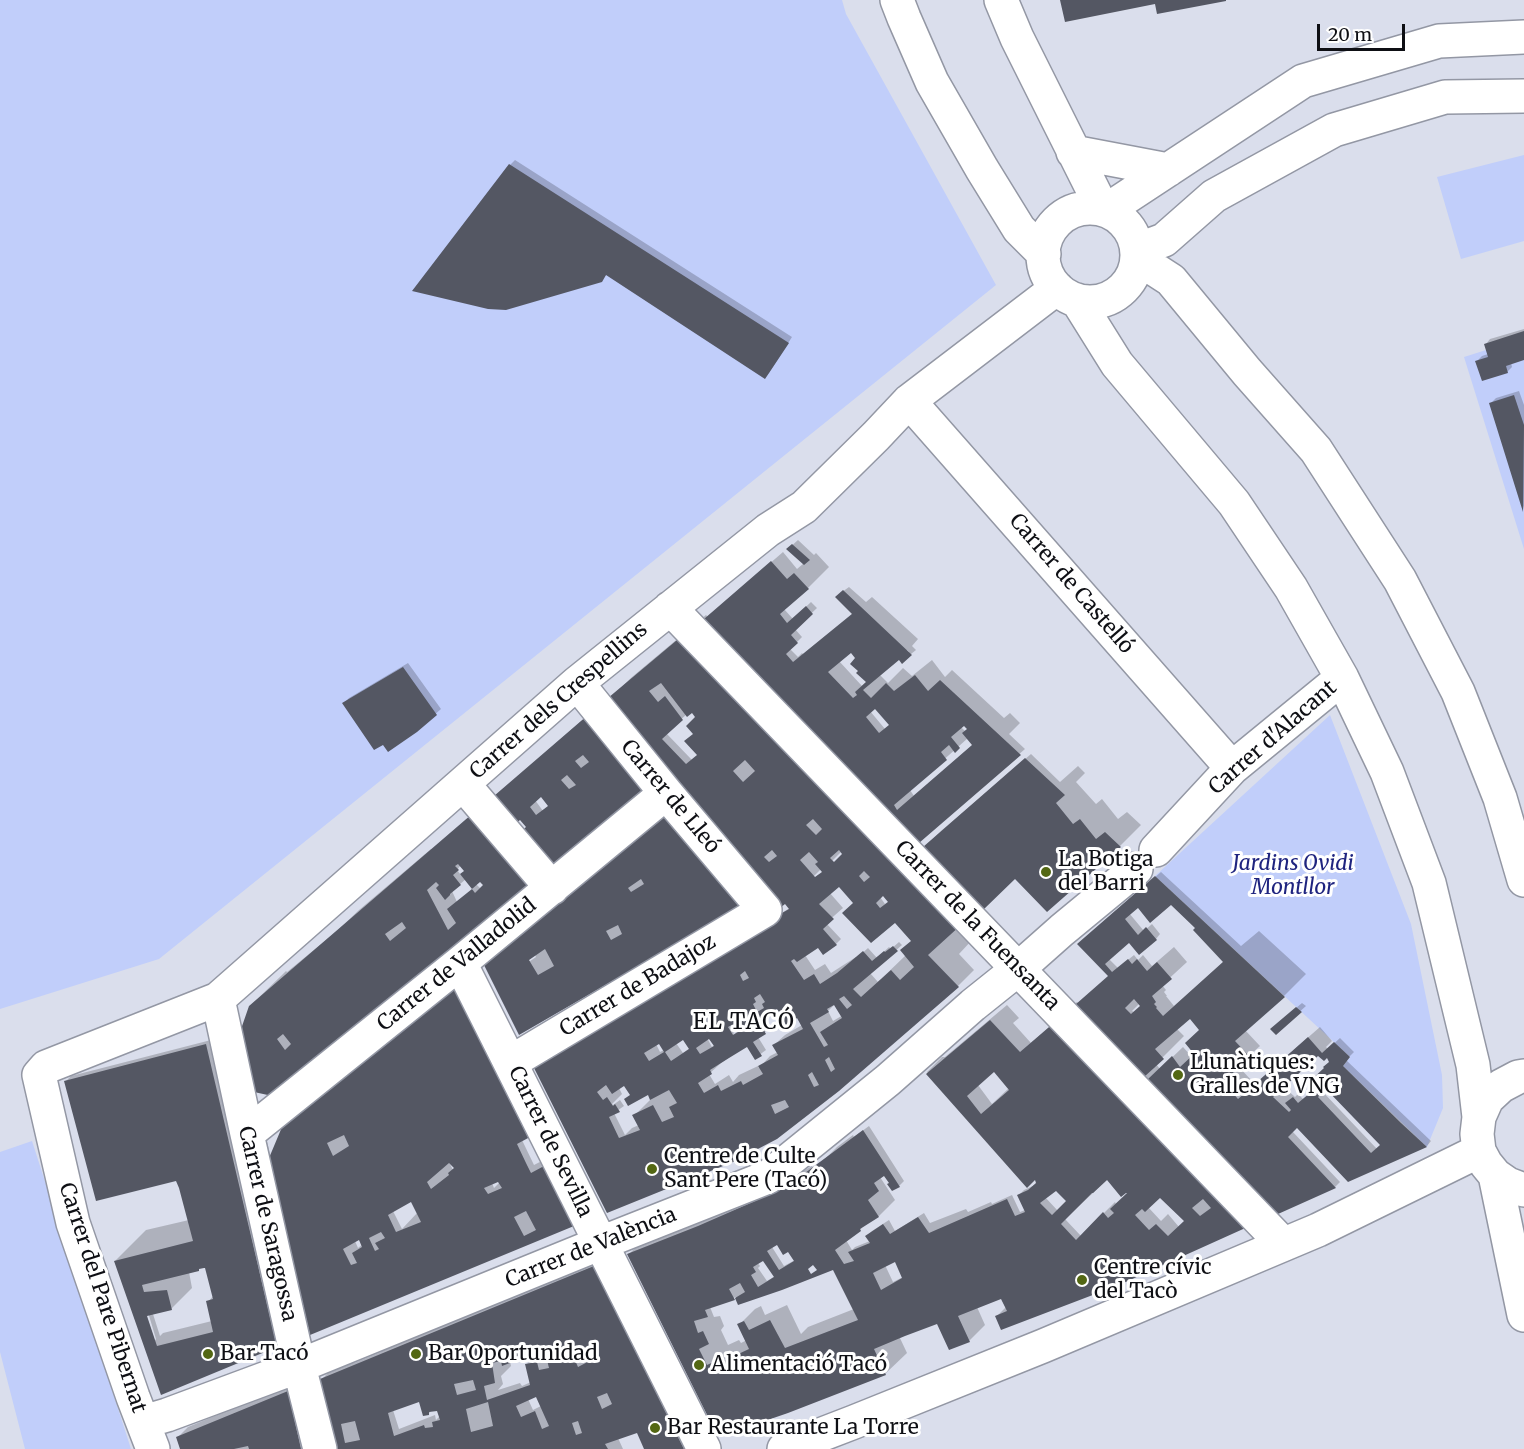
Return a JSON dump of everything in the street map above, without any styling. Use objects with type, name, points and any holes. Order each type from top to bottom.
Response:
[{"type":"street","points":[[897,0],[932,82],[982,169],[1019,229],[1044,254]]},
{"type":"street","points":[[1001,0],[1017,38],[1103,209],[1127,225],[1132,232],[1137,254],[1132,276],[1117,293],[1097,301],[1067,294]]},
{"type":"street","points":[[1524,37],[1439,41],[1303,81],[1107,210],[1079,209],[1064,216],[1051,229],[1044,245],[1044,261],[1048,276],[1067,294],[1117,364],[1234,503],[1292,588],[1342,678],[1387,772],[1429,883],[1473,1065],[1479,1117],[1477,1134],[1524,1315]]},
{"type":"street","points":[[1137,254],[1164,240],[1214,196],[1335,130],[1445,97],[1524,96]]},
{"type":"street","points":[[1073,152],[1168,170]]},
{"type":"street","points":[[1137,254],[1171,280],[1247,372],[1316,450],[1400,580],[1458,692],[1500,798],[1524,880]]},
{"type":"street","name":"Carrer dels Crespellins","points":[[39,1075],[46,1066],[218,999],[577,683],[768,530],[804,507],[909,400],[1067,294]]},
{"type":"street","name":"Carrer de Castelló","points":[[909,400],[1232,768]]},
{"type":"street","name":"Carrer de la Fuensanta","points":[[670,608],[1283,1244]]},
{"type":"street","name":"Carrer d'Alacant","points":[[1018,969],[1146,859],[1232,768],[1342,678]]},
{"type":"street","name":"Carrer de Lleó","points":[[577,683],[765,910]]},
{"type":"street","points":[[463,784],[552,888]]},
{"type":"street","name":"Carrer de Valladolid","points":[[247,1134],[460,963],[666,793]]},
{"type":"street","name":"Carrer de Badajoz","points":[[511,1062],[765,910]]},
{"type":"street","name":"Carrer de Sevilla","points":[[460,963],[704,1449]]},
{"type":"street","name":"Carrer de València","points":[[148,1436],[167,1415],[299,1366],[768,1177],[888,1080],[1018,969]]},
{"type":"street","name":"Carrer de Saragossa","points":[[218,999],[299,1366],[320,1449]]},
{"type":"street","name":"Carrer del Pare Pibernat","points":[[39,1075],[73,1222],[148,1436]]},
{"type":"street","points":[[1479,1117],[1487,1099],[1501,1086],[1524,1076]]},
{"type":"street","points":[[784,1449],[1043,1346],[1485,1161]]},
{"type":"street","points":[[806,1449],[1048,1353],[1218,1281],[1473,1162],[1485,1161],[1508,1184],[1524,1190]]},
{"type":"green space","points":[[0,0],[842,0],[846,14],[996,285],[159,959],[0,1009]]},
{"type":"green space","points":[[1524,155],[1524,241],[1461,259],[1437,177]]},
{"type":"green space","points":[[1524,338],[1524,549],[1464,357]]},
{"type":"green space","name":"Jardins Ovidi Montllor","points":[[1330,715],[1411,924],[1442,1075],[1443,1108],[1427,1147],[1343,1066],[1350,1057],[1155,876]]},
{"type":"green space","points":[[32,1141],[131,1449],[25,1449],[0,1352],[0,1152]]},
{"type":"building","points":[[1060,0],[1226,1],[1157,14],[1155,4],[1065,22]]},
{"type":"building","points":[[509,164],[789,343],[765,379],[606,275],[602,282],[506,310],[488,309],[412,291]]},
{"type":"building","points":[[1524,331],[1524,360],[1506,366],[1508,373],[1482,381],[1475,361],[1488,357],[1484,344]]},
{"type":"building","points":[[1514,395],[1524,425],[1523,512],[1489,403]]},
{"type":"building","points":[[792,544],[810,560],[804,565],[786,549]]},
{"type":"building","points":[[771,561],[787,579],[794,573],[809,589],[780,614],[787,623],[806,606],[813,614],[791,635],[798,643],[786,654],[793,662],[852,614],[835,597],[843,590],[912,655],[902,664],[899,660],[863,690],[871,698],[886,683],[894,691],[915,675],[928,691],[940,680],[1021,755],[919,843],[704,619]],"holes":[[[851,653],[855,658],[850,664],[866,682],[855,692],[857,695],[853,698],[828,672]],[[875,709],[889,725],[879,733],[866,717]],[[964,726],[967,729],[962,733],[972,745],[897,810],[894,805],[947,760],[941,752],[949,745],[955,753],[960,748],[951,737]]]},
{"type":"building","points":[[683,635],[961,925],[928,955],[959,987],[839,1091],[777,1139],[733,1162],[607,1213],[532,1064],[789,909],[785,904],[780,908],[608,698]],"holes":[[[661,683],[687,717],[692,713],[695,717],[686,726],[693,734],[684,741],[697,755],[686,764],[662,739],[683,720],[665,696],[658,702],[649,691]],[[745,760],[755,771],[743,782],[733,771]],[[813,819],[822,829],[816,835],[806,825]],[[772,850],[777,856],[769,862],[764,857]],[[839,850],[842,854],[834,862],[830,858]],[[809,852],[818,862],[815,864],[822,872],[815,877],[800,860]],[[864,871],[870,877],[864,882],[859,876]],[[839,887],[853,903],[842,913],[871,943],[895,923],[911,941],[900,950],[914,967],[900,980],[891,970],[861,997],[853,989],[898,951],[893,946],[872,961],[863,951],[820,984],[814,974],[804,980],[791,961],[794,959],[797,962],[818,948],[823,955],[837,945],[823,929],[834,919],[819,904]],[[883,896],[888,902],[880,908],[876,903]],[[745,971],[749,978],[743,981],[740,975]],[[760,994],[765,1002],[762,1004],[764,1008],[757,1012],[753,1004],[756,1002],[754,998]],[[844,996],[852,1005],[847,1009],[839,999]],[[834,1005],[842,1018],[820,1032],[828,1045],[824,1047],[810,1023],[829,1012],[827,1009]],[[777,1009],[786,1025],[797,1018],[803,1029],[772,1045],[778,1055],[758,1066],[763,1074],[743,1085],[741,1081],[721,1091],[718,1085],[704,1093],[698,1083],[712,1074],[710,1070],[747,1047],[755,1060],[762,1056],[753,1042],[766,1034],[758,1020]],[[707,1015],[712,1023],[702,1029],[697,1021]],[[739,1021],[743,1029],[733,1035],[728,1027]],[[709,1039],[714,1046],[700,1054],[696,1048]],[[683,1040],[689,1049],[671,1061],[665,1052]],[[659,1044],[664,1052],[649,1061],[644,1053]],[[829,1057],[835,1069],[831,1072],[825,1060]],[[812,1072],[819,1085],[814,1087],[808,1075]],[[606,1085],[612,1094],[624,1086],[630,1095],[624,1099],[628,1106],[648,1095],[650,1100],[669,1090],[677,1103],[669,1107],[674,1117],[662,1122],[653,1105],[632,1115],[640,1130],[619,1138],[609,1117],[620,1112],[607,1097],[603,1100],[597,1092]],[[785,1100],[789,1107],[775,1114],[771,1105]]]},
{"type":"building","points":[[403,667],[437,715],[388,752],[383,745],[374,750],[342,703]]},
{"type":"building","points":[[588,715],[651,791],[547,876],[515,837],[526,827],[520,820],[509,829],[487,802]],"holes":[[[583,755],[589,762],[581,768],[575,761]],[[567,775],[576,785],[569,789],[561,780]],[[541,797],[548,806],[536,815],[530,807]]]},
{"type":"building","points":[[1025,758],[1065,795],[1056,803],[1073,824],[1080,819],[1096,839],[1105,832],[1121,847],[1047,912],[1015,879],[983,910],[923,847]]},
{"type":"building","points":[[479,808],[539,883],[277,1097],[254,1092],[240,1032],[249,1006]],"holes":[[[458,864],[464,871],[460,874],[472,889],[447,909],[456,923],[448,930],[427,890],[436,882],[439,885],[436,888],[445,900],[461,885],[453,875],[459,870],[455,866]],[[480,882],[483,885],[475,893],[472,889]],[[402,922],[406,928],[390,941],[385,934]],[[283,1034],[291,1044],[285,1050],[277,1039]]]},
{"type":"building","points":[[668,812],[744,905],[519,1035],[483,963]],"holes":[[[641,879],[644,884],[631,892],[628,888]],[[618,925],[622,934],[611,940],[606,931]],[[545,949],[554,966],[538,975],[529,960]]]},
{"type":"building","points":[[1155,876],[1285,997],[1235,1041],[1250,1057],[1223,1082],[1238,1099],[1308,1037],[1322,1053],[1334,1042],[1350,1057],[1343,1066],[1427,1147],[1348,1182],[1297,1128],[1288,1137],[1336,1188],[1278,1214],[1147,1080],[1172,1056],[1180,1067],[1194,1054],[1185,1043],[1199,1030],[1190,1019],[1155,1049],[1164,1059],[1144,1077],[1075,1005],[1108,976],[1077,944]],"holes":[[[1171,905],[1195,928],[1193,930],[1223,962],[1163,1016],[1156,1008],[1154,1004],[1156,1002],[1152,996],[1172,979],[1157,962],[1147,971],[1137,959],[1132,964],[1128,959],[1112,972],[1105,964],[1129,943],[1139,955],[1157,940],[1146,927],[1138,935],[1125,919],[1138,908],[1150,923]],[[1134,999],[1140,1006],[1131,1014],[1125,1008]],[[1318,1056],[1324,1061],[1327,1058],[1329,1062],[1311,1080],[1317,1087],[1298,1103],[1293,1097],[1285,1103],[1291,1110],[1289,1112],[1273,1097]],[[1326,1089],[1380,1145],[1371,1153],[1318,1097]]]},
{"type":"building","points":[[455,986],[530,1137],[517,1144],[526,1163],[531,1173],[544,1166],[574,1226],[310,1335],[269,1158],[282,1127]],"holes":[[[344,1135],[349,1146],[333,1156],[327,1143]],[[449,1163],[454,1168],[431,1189],[427,1182]],[[498,1182],[502,1188],[488,1194],[484,1188]],[[411,1202],[421,1222],[396,1232],[388,1215]],[[526,1211],[536,1230],[524,1236],[514,1217]],[[381,1232],[385,1238],[375,1243],[379,1249],[375,1251],[369,1238]],[[359,1240],[362,1247],[352,1253],[357,1263],[351,1265],[343,1249]]]},
{"type":"building","points":[[1296,1007],[1302,1012],[1276,1035],[1270,1029]]},
{"type":"building","points":[[990,1020],[1020,1052],[1055,1022],[1252,1225],[1119,1285],[1001,1330],[995,1316],[1007,1311],[1001,1299],[958,1316],[970,1342],[949,1350],[937,1324],[905,1336],[874,1349],[886,1375],[718,1437],[627,1254],[762,1198],[801,1176],[863,1130],[900,1187],[892,1191],[884,1176],[874,1183],[879,1191],[868,1200],[879,1217],[860,1229],[861,1231],[835,1250],[844,1264],[854,1261],[848,1252],[870,1243],[865,1236],[883,1224],[890,1234],[918,1217],[929,1233],[1007,1199],[1015,1216],[1025,1212],[1017,1195],[1028,1190],[1036,1183],[1035,1180],[1027,1188],[926,1074]],"holes":[[[994,1072],[1009,1090],[981,1114],[967,1096]],[[1107,1180],[1121,1197],[1127,1193],[1110,1209],[1114,1213],[1108,1218],[1103,1212],[1076,1240],[1061,1224]],[[1056,1191],[1066,1201],[1052,1215],[1040,1203]],[[1160,1198],[1184,1221],[1168,1236],[1156,1224],[1149,1230],[1135,1215],[1142,1209],[1145,1212]],[[1203,1199],[1211,1208],[1200,1216],[1192,1208]],[[777,1245],[783,1255],[788,1252],[794,1261],[779,1270],[767,1251]],[[763,1261],[774,1277],[758,1287],[751,1275],[756,1272],[753,1267]],[[895,1262],[902,1278],[881,1290],[873,1273]],[[813,1265],[817,1270],[811,1274],[808,1269]],[[833,1270],[858,1320],[785,1348],[770,1320],[749,1330],[744,1321],[737,1324],[749,1349],[719,1363],[718,1360],[707,1365],[699,1349],[709,1344],[703,1331],[698,1333],[694,1321],[708,1317],[705,1310],[735,1300],[729,1289],[740,1283],[745,1292],[735,1298],[738,1305]]]},
{"type":"building","points":[[206,1044],[277,1347],[161,1395],[114,1261],[193,1241],[179,1188],[176,1181],[96,1201],[64,1081]],"holes":[[[205,1268],[213,1299],[206,1301],[213,1332],[157,1346],[147,1316],[172,1310],[167,1290],[144,1292],[142,1285]]]},
{"type":"building","points":[[594,1266],[684,1449],[644,1449],[637,1433],[605,1444],[608,1449],[337,1449],[320,1379]],"holes":[[[524,1346],[526,1353],[544,1348],[549,1368],[539,1370],[537,1362],[525,1364],[530,1385],[487,1400],[484,1386],[495,1383],[492,1363],[501,1361],[502,1366],[523,1358],[520,1347]],[[591,1350],[595,1358],[578,1367],[574,1358]],[[473,1380],[476,1390],[457,1395],[454,1384]],[[607,1393],[612,1404],[602,1409],[597,1397]],[[536,1397],[549,1426],[542,1429],[535,1411],[521,1417],[516,1406]],[[419,1402],[423,1416],[437,1411],[440,1420],[432,1422],[433,1427],[425,1428],[424,1425],[394,1436],[388,1413]],[[488,1402],[493,1426],[471,1432],[466,1409]],[[355,1421],[360,1440],[345,1443],[341,1424]],[[578,1421],[582,1433],[576,1435],[572,1423]]]},
{"type":"building","points":[[288,1391],[301,1449],[249,1449],[248,1446],[234,1449],[180,1449],[176,1437]]},
{"type":"place","name":"La Botiga del Barri","points":[[1046,872]]},
{"type":"place","name":"Llunàtiques: Gralles de VNG","points":[[1178,1075]]},
{"type":"place","name":"Centre de Culte Sant Pere (Tacó)","points":[[652,1169]]},
{"type":"place","name":"Centre cívic del Tacò","points":[[1082,1280]]},
{"type":"place","name":"Bar Tacó","points":[[208,1354]]},
{"type":"place","name":"Bar Oportunidad","points":[[416,1354]]},
{"type":"place","name":"Alimentació Tacó","points":[[699,1365]]},
{"type":"place","name":"Bar Restaurante La Torre","points":[[655,1428]]},
{"type":"district","name":"EL TACÓ","points":[[744,1023]]}]
